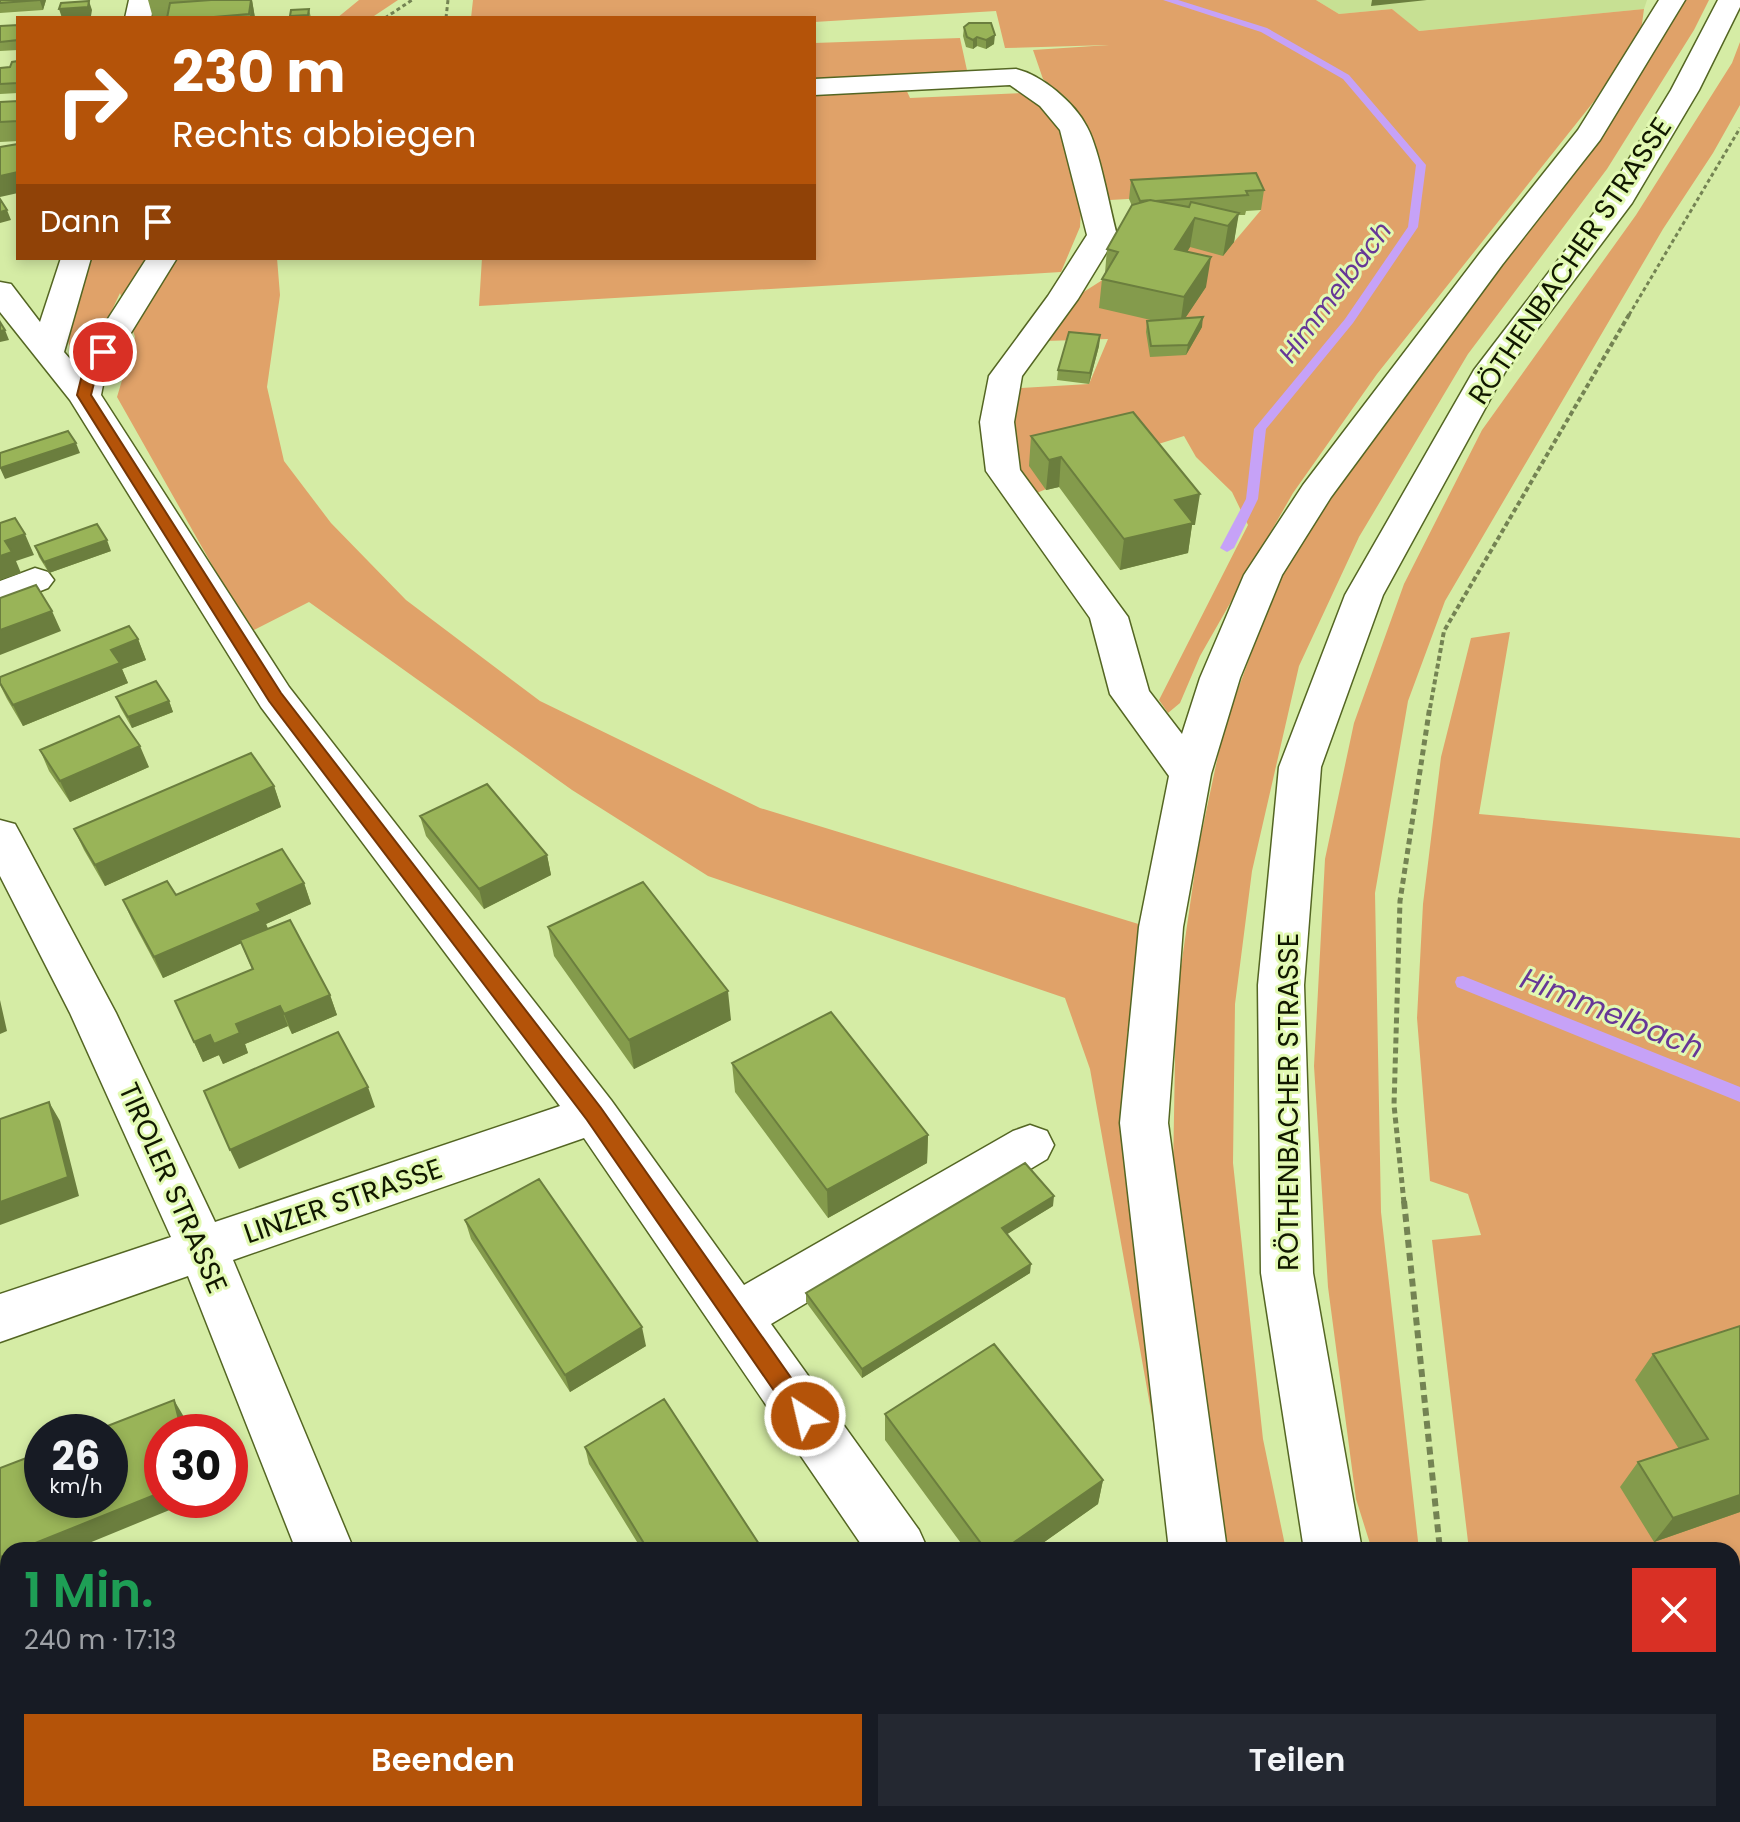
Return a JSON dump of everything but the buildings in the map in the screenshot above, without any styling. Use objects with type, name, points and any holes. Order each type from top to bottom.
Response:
[{"type":"street","points":[[1197,1542],[1144,1123],[1161,927],[1190,774],[1220,678],[1263,575],[1316,493],[1491,259],[1590,134],[1672,0]]},
{"type":"street","name":"RÖTHENBACHER STRASSE","points":[[1332,1542],[1287,1273],[1281,985],[1300,767],[1364,595],[1490,370],[1617,203],[1685,90],[1731,0]]},
{"type":"street","points":[[816,87],[1016,77],[1050,100],[1074,128],[1102,235],[1062,299],[1006,376],[997,422],[1003,471],[1109,617],[1130,694],[1190,774]]},
{"type":"street","points":[[47,353],[75,260]]},
{"type":"street","points":[[84,395],[89,375],[161,260]]},
{"type":"street","points":[[0,291],[84,395],[275,697],[594,1114],[893,1542]]},
{"type":"street","points":[[0,595],[35,580]]},
{"type":"street","name":"TIROLER STRASSE","points":[[0,835],[93,1013],[203,1250],[320,1542]]},
{"type":"street","name":"LINZER STRASSE","points":[[0,1318],[594,1114]]},
{"type":"street","points":[[736,1317],[1030,1145]]},
{"type":"path","points":[[388,16],[412,0]]},
{"type":"path","points":[[1439,1542],[1394,1105],[1400,901],[1420,760],[1444,631],[1509,515],[1740,128]]},
{"type":"shaded area","points":[[359,0],[398,0],[374,16],[339,16]]},
{"type":"shaded area","points":[[473,0],[1316,0],[1339,14],[1392,9],[1419,31],[1644,9],[1641,31],[1595,100],[1377,374],[1293,493],[1200,656],[1180,703],[1168,713],[1159,700],[1248,525],[1232,492],[1196,457],[1184,436],[1136,451],[1032,495],[1014,442],[1016,402],[1021,388],[1089,384],[1108,339],[1045,341],[1082,293],[1181,242],[1234,242],[1261,210],[1252,192],[1110,200],[1085,125],[1068,99],[1043,79],[1033,50],[1109,45],[1005,48],[996,11],[816,22],[816,16],[471,16]]},
{"type":"shaded area","points":[[1316,0],[1647,0],[1644,9],[1418,31],[1392,9],[1339,14]]},
{"type":"shaded area","points":[[1684,0],[1709,0],[1694,30],[1607,169],[1468,354],[1359,537],[1299,666],[1252,871],[1235,1004],[1233,1163],[1263,1439],[1284,1542],[1222,1542],[1173,1173],[1176,1001],[1198,850],[1224,727],[1278,581],[1348,467]]},
{"type":"shaded area","points":[[960,38],[968,75],[816,80],[816,43]]},
{"type":"shaded area","points":[[1740,42],[1740,105],[1663,229],[1445,601],[1408,701],[1375,893],[1381,1212],[1418,1542],[1369,1542],[1356,1499],[1328,1287],[1314,1066],[1325,859],[1354,723],[1404,584],[1482,430],[1636,215],[1732,63]]},
{"type":"shaded area","points":[[905,87],[910,98],[1023,93],[1040,102],[1055,120],[1067,149],[1081,210],[1080,227],[1061,272],[479,306],[482,260],[816,260],[816,91]]},
{"type":"shaded area","points":[[92,260],[277,260],[280,295],[267,387],[284,461],[331,523],[406,600],[540,701],[760,808],[1145,926],[1127,1036],[1124,1153],[1158,1450],[1090,1069],[1065,998],[708,876],[572,790],[309,602],[250,632],[117,397],[135,337],[120,293],[93,351],[71,356],[66,314],[76,283]]},
{"type":"shaded area","points":[[1510,632],[1479,814],[1740,838],[1740,1542],[1468,1542],[1432,1240],[1481,1235],[1468,1194],[1430,1181],[1417,1018],[1423,904],[1441,757],[1471,638]]},
{"type":"waterway","name":"Himmelbach","points":[[1168,0],[1264,30],[1346,77],[1421,165],[1413,227],[1349,321],[1260,429],[1252,499],[1227,548]]},
{"type":"waterway","name":"Himmelbach","points":[[1463,982],[1740,1095]]},
{"type":"route","points":[[103,352],[89,375],[84,395],[275,697],[594,1114],[805,1416]]}]
